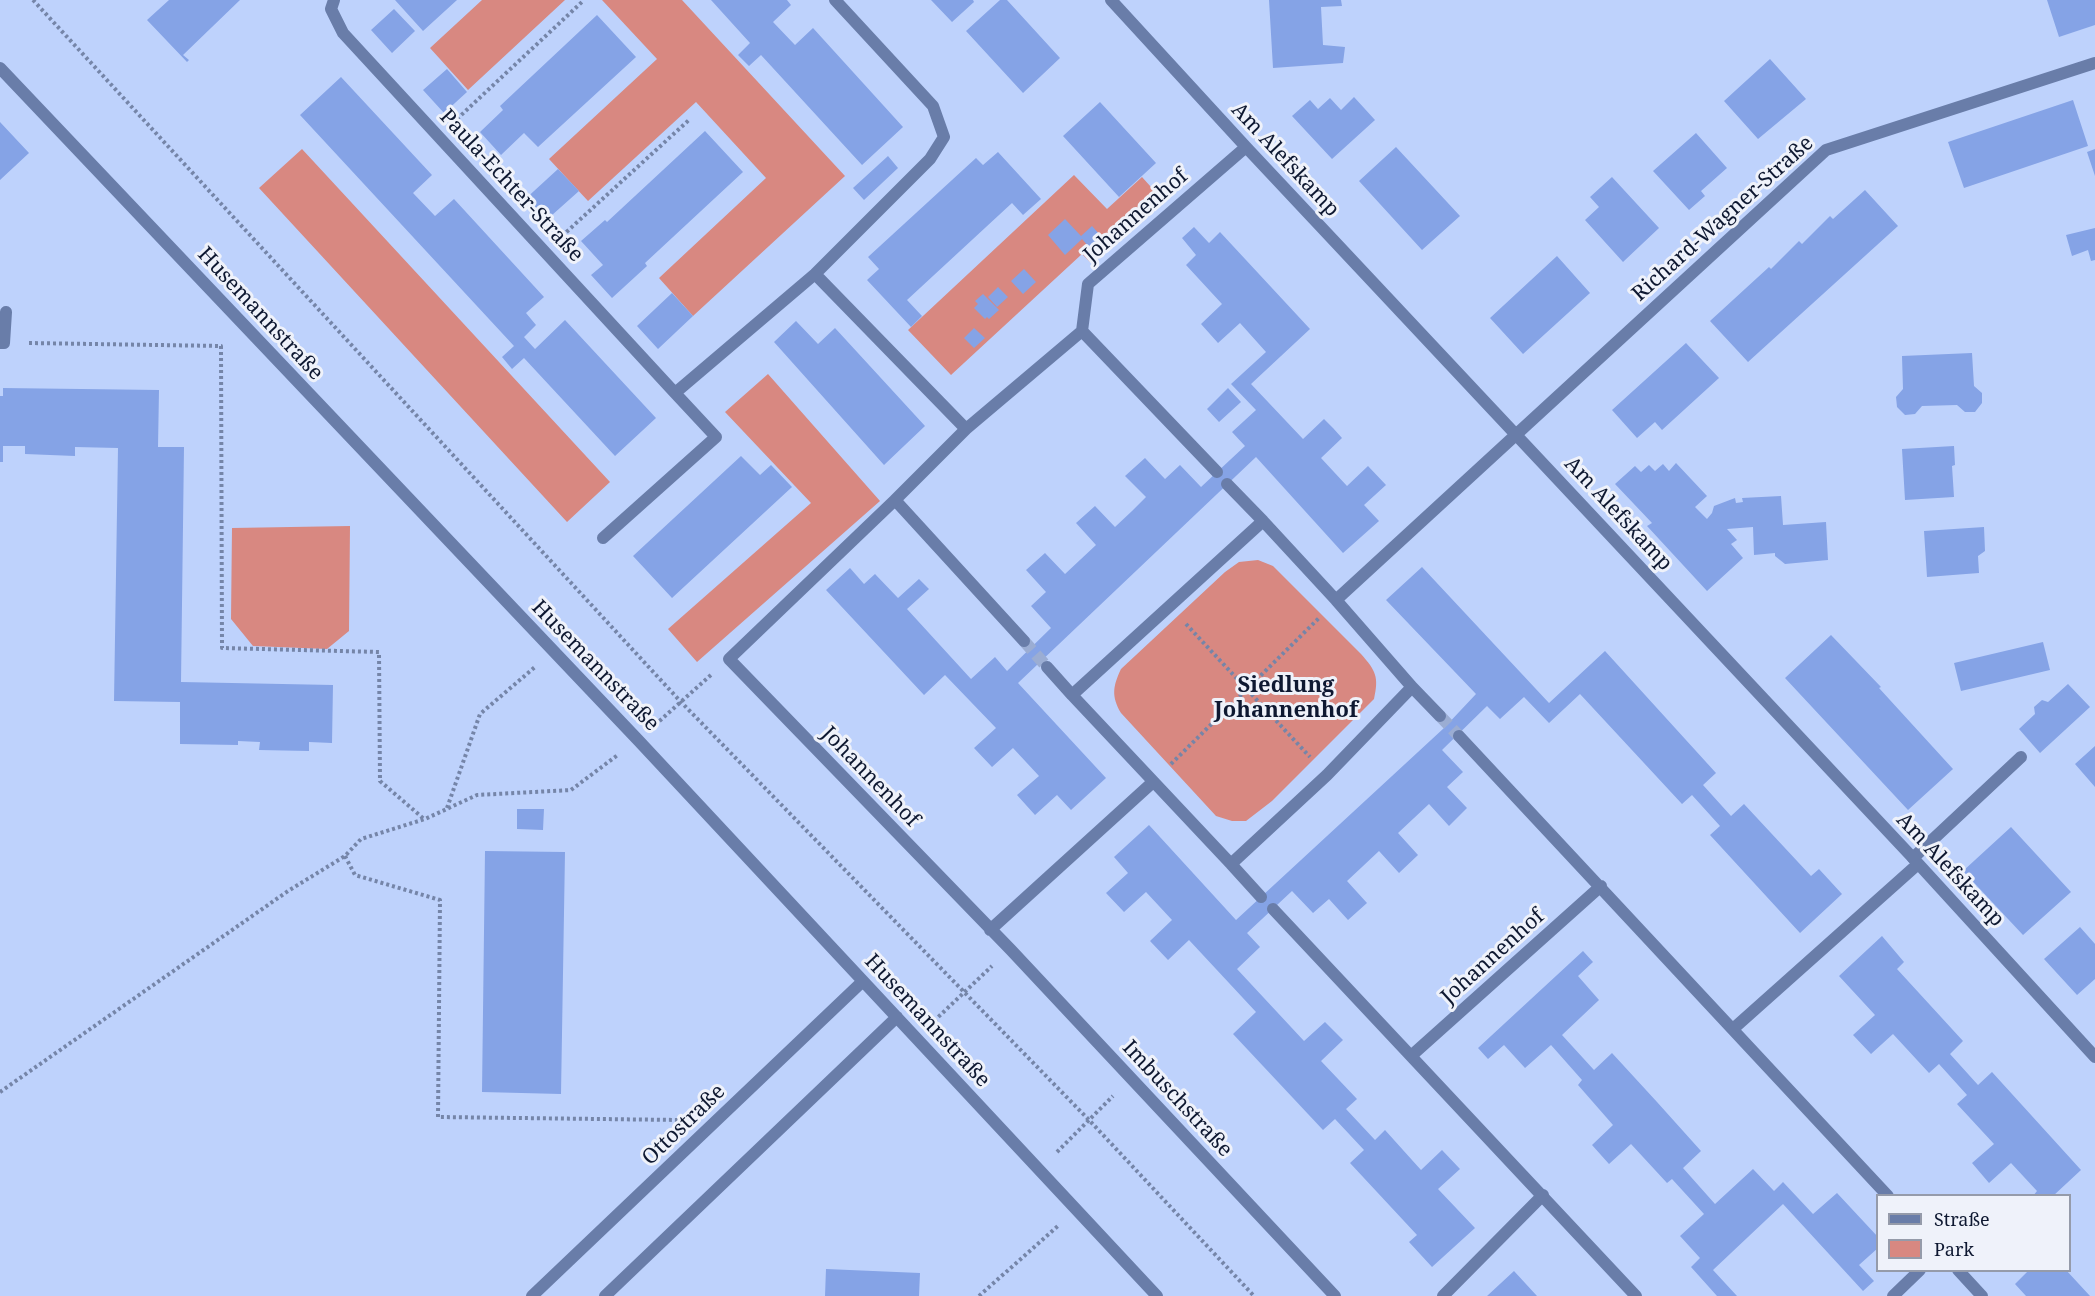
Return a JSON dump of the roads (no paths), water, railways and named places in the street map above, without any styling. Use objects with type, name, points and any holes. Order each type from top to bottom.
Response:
[{"type":"street","name":"Paula-Echter-Straße","points":[[334,0],[331,9],[343,33],[716,437],[603,538]]},
{"type":"street","points":[[675,393],[815,274],[930,159],[944,137],[933,106],[835,0]]},
{"type":"street","name":"Am Alefskamp","points":[[1111,0],[1245,147],[1916,861],[2095,1057]]},
{"type":"street","name":"Richard-Wagner-Straße","points":[[1516,434],[1826,150],[2095,63]]},
{"type":"street","name":"Husemannstraße","points":[[0,68],[638,740],[1157,1296]]},
{"type":"street","name":"Johannenhof","points":[[1082,331],[1088,284],[1245,147]]},
{"type":"street","points":[[815,274],[966,429]]},
{"type":"street","points":[[2,343],[6,312]]},
{"type":"street","points":[[1024,641],[895,500],[966,429],[1082,331],[1217,472]]},
{"type":"street","points":[[1336,600],[1516,434]]},
{"type":"street","points":[[1227,484],[1263,520],[1440,716]]},
{"type":"street","name":"Johannenhof","points":[[895,500],[729,659],[990,930]]},
{"type":"street","points":[[1072,695],[1263,520]]},
{"type":"street","points":[[1047,667],[1261,897]]},
{"type":"street","points":[[1231,864],[1327,775],[1412,687]]},
{"type":"street","points":[[1459,736],[1886,1194]]},
{"type":"street","points":[[1733,1029],[1916,861],[2021,757]]},
{"type":"street","points":[[990,930],[1153,782]]},
{"type":"street","name":"Johannenhof","points":[[1411,1056],[1601,886]]},
{"type":"street","points":[[1273,909],[1543,1195],[1635,1296]]},
{"type":"street","name":"Imbuschstraße","points":[[990,930],[1335,1296]]},
{"type":"street","name":"Ottostraße","points":[[532,1296],[862,981]]},
{"type":"street","points":[[605,1296],[897,1017]]},
{"type":"street","points":[[1443,1296],[1543,1195]]},
{"type":"street","points":[[1893,1296],[1918,1272]]},
{"type":"street","points":[[1960,1272],[1982,1296]]},
{"type":"tunnel","points":[[1024,641],[1047,667]]},
{"type":"tunnel","points":[[1440,716],[1459,736]]},
{"type":"district","name":"Siedlung Johannenhof","points":[[1286,698]]}]
